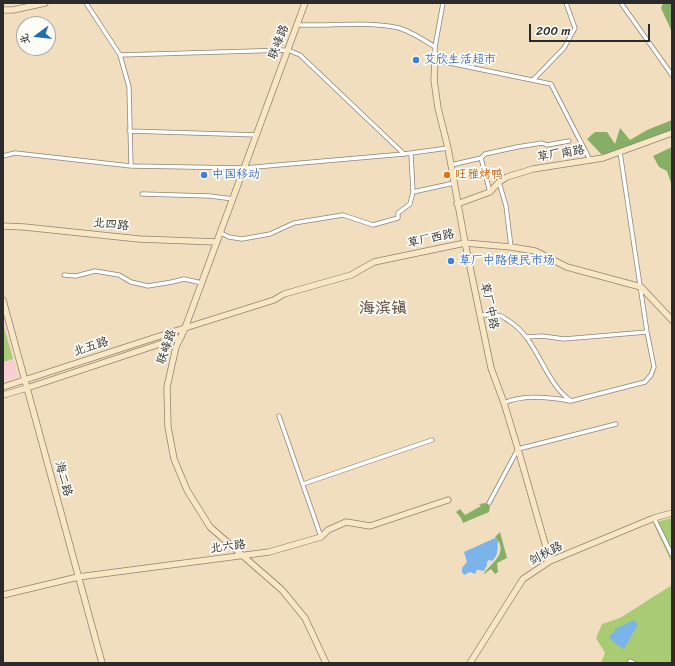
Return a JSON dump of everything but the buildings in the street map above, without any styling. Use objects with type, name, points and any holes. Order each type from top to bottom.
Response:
[{"type":"main road","points":[[3,10],[13,10],[46,3]]},
{"type":"main road","name":"联峰路","points":[[305,3],[221,233],[185,328],[176,346],[167,387],[168,427],[174,459],[186,490],[210,527],[282,590],[305,618],[326,663]]},
{"type":"main road","name":"草厂中路","points":[[435,60],[434,80],[438,108],[448,148],[457,204],[491,368],[518,448],[550,562]]},
{"type":"main road","name":"草厂南路","points":[[457,204],[490,192],[499,182],[507,177],[533,169],[603,158],[672,133]]},
{"type":"main road","name":"北四路","points":[[3,226],[139,239],[217,242]]},
{"type":"main road","name":"草厂西路","points":[[185,328],[274,300],[284,294],[351,275],[374,262],[465,243],[536,251],[567,268],[641,287]]},
{"type":"main road","points":[[641,287],[672,320]]},
{"type":"main road","name":"海二路","points":[[3,300],[102,663]]},
{"type":"main road","name":"北五路","points":[[3,387],[185,328]]},
{"type":"main road","name":"北五路","points":[[3,394],[27,388],[181,336]]},
{"type":"main road","name":"北六路","points":[[3,595],[78,577],[269,552],[321,537],[328,530],[346,522],[370,526],[448,500]]},
{"type":"main road","name":"剑秋路","points":[[470,663],[523,579],[550,562],[654,518],[672,513]]},
{"type":"street","points":[[86,3],[120,55],[129,87],[131,166]]},
{"type":"street","name":"草厂中路","points":[[435,60],[435,46],[443,3]]},
{"type":"street","points":[[533,80],[564,48],[574,28],[566,3]]},
{"type":"street","points":[[621,3],[672,75]]},
{"type":"street","points":[[298,25],[368,25],[400,29],[420,37],[435,46]]},
{"type":"street","points":[[120,55],[288,50],[300,55],[404,154]]},
{"type":"street","points":[[435,60],[551,84],[590,160]]},
{"type":"street","points":[[130,131],[257,135]]},
{"type":"street","points":[[451,165],[481,158],[485,154],[517,147],[542,143],[547,145],[569,141]]},
{"type":"street","points":[[3,156],[15,153],[131,166],[244,168],[411,154],[448,148]]},
{"type":"street","points":[[504,403],[514,398],[536,397],[571,401],[645,382],[651,375],[654,367],[647,332],[620,152]]},
{"type":"street","points":[[221,233],[229,237],[242,239],[270,234],[294,223],[344,215],[373,225],[398,218],[398,213],[410,204],[413,192],[411,154]]},
{"type":"street","points":[[481,158],[490,192]]},
{"type":"street","points":[[499,182],[506,206],[511,247]]},
{"type":"street","points":[[413,192],[454,183]]},
{"type":"street","points":[[142,194],[210,196],[233,199]]},
{"type":"street","points":[[64,275],[76,276],[95,271],[119,275],[131,282],[148,286],[184,279],[202,283]]},
{"type":"street","points":[[480,315],[501,316],[514,324],[526,336],[563,396],[571,401]]},
{"type":"street","points":[[526,336],[542,336],[564,339],[647,332]]},
{"type":"street","points":[[279,416],[321,537]]},
{"type":"street","points":[[489,503],[518,448],[616,424]]},
{"type":"street","points":[[303,484],[432,440]]},
{"type":"street","points":[[654,518],[672,555]]},
{"type":"street","points":[[630,663],[630,661],[634,663]]},
{"type":"shaded area","points":[[3,314],[18,377],[3,381]]},
{"type":"green space","points":[[663,3],[672,3],[672,32],[661,8]]},
{"type":"green space","points":[[672,120],[672,130],[608,154],[601,154],[587,139],[595,132],[607,132],[615,144],[620,128],[630,140],[647,130]]},
{"type":"green space","points":[[672,147],[672,186],[667,171],[659,167],[653,156]]},
{"type":"green space","points":[[3,324],[13,359],[3,362]]},
{"type":"green space","points":[[486,503],[490,506],[489,512],[463,523],[456,512],[460,509],[465,515],[481,506],[479,504]]},
{"type":"green space","points":[[672,518],[672,563],[653,523]]},
{"type":"green space","points":[[500,532],[507,558],[497,563],[498,572],[495,574],[491,569],[484,574],[496,560],[500,552],[501,547],[495,537]]},
{"type":"green space","points":[[672,585],[672,663],[601,663],[605,653],[596,638],[602,624],[620,618]]},
{"type":"water","points":[[495,538],[498,540],[497,554],[492,561],[489,560],[487,562],[484,571],[477,570],[475,574],[470,572],[464,575],[462,568],[467,562],[464,552]]},
{"type":"water","points":[[634,620],[638,624],[624,649],[609,637],[617,628]]},
{"type":"place","name":"艾欣生活超市","points":[[416,60]]},
{"type":"place","name":"中国移动","points":[[204,175]]},
{"type":"place","name":"旺雅烤鸭","points":[[447,175]]},
{"type":"place","name":"草厂中路便民市场","points":[[451,261]]},
{"type":"district","name":"海滨镇","points":[[383,309]]}]
